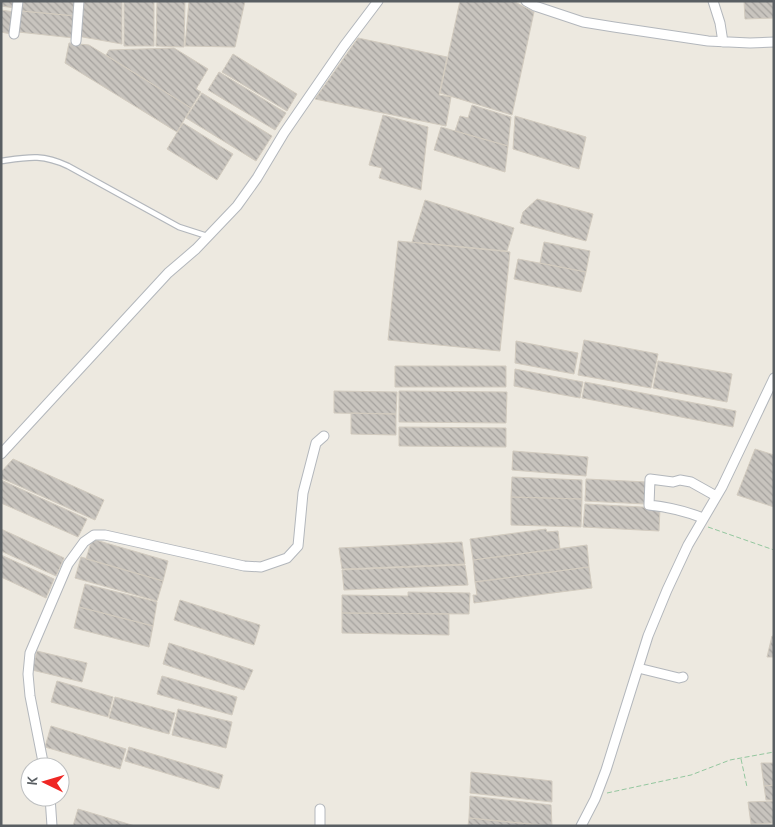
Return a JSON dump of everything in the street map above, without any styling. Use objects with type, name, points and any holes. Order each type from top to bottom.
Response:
[{"type":"street","points":[[14,34],[18,1]]},
{"type":"street","points":[[76,40],[79,1]]},
{"type":"street","points":[[1,454],[168,273],[196,249],[237,206],[257,178],[284,133],[344,46],[378,1]]},
{"type":"street","points":[[526,1],[535,6],[583,22],[708,41],[774,42]]},
{"type":"street","points":[[712,1],[720,23],[723,42]]},
{"type":"street","points":[[581,826],[597,795],[648,636],[667,590],[688,546],[722,487],[774,378]]},
{"type":"street","points":[[42,757],[30,696],[28,674],[30,653],[68,564],[84,542],[94,535],[106,535],[244,566],[261,567],[287,558],[298,546],[303,493],[316,443],[324,436]]},
{"type":"street","points":[[702,521],[688,512],[650,505],[650,479],[691,482],[716,496]]},
{"type":"street","points":[[638,668],[679,678],[683,677]]},
{"type":"street","points":[[51,807],[52,826]]},
{"type":"street","points":[[320,809],[320,826]]},
{"type":"lane","points":[[1,161],[35,157],[56,160],[179,227],[208,237]]},
{"type":"path","points":[[702,521],[774,550]]},
{"type":"path","points":[[597,795],[691,775],[730,760],[774,752]]},
{"type":"path","points":[[741,758],[747,787]]},
{"type":"building","points":[[1,1],[16,1],[15,8],[1,6]]},
{"type":"building","points":[[21,1],[78,1],[76,16],[21,11]]},
{"type":"building","points":[[81,1],[122,1],[122,44],[77,36]]},
{"type":"building","points":[[124,1],[154,1],[154,46],[124,46]]},
{"type":"building","points":[[157,1],[185,1],[184,47],[156,46]]},
{"type":"building","points":[[189,1],[245,1],[235,47],[185,46]]},
{"type":"building","points":[[460,1],[513,1],[534,12],[512,115],[440,93]]},
{"type":"building","points":[[744,1],[774,1],[774,18],[745,19]]},
{"type":"building","points":[[1,10],[14,12],[11,34],[1,32]]},
{"type":"building","points":[[21,11],[76,16],[74,38],[18,32]]},
{"type":"building","points":[[358,38],[447,57],[439,95],[451,97],[446,126],[315,99]]},
{"type":"building","points":[[69,43],[89,45],[191,108],[177,132],[65,63]]},
{"type":"building","points":[[174,48],[208,69],[196,89],[201,92],[191,108],[106,55],[109,50]]},
{"type":"building","points":[[233,54],[297,94],[287,111],[222,72]]},
{"type":"building","points":[[219,72],[286,113],[275,130],[208,90]]},
{"type":"building","points":[[202,93],[272,136],[256,161],[186,118]]},
{"type":"building","points":[[472,105],[511,117],[508,146],[455,131],[460,116],[468,118]]},
{"type":"building","points":[[383,115],[428,127],[421,190],[379,178],[382,168],[369,165]]},
{"type":"building","points":[[515,116],[586,137],[579,169],[513,149]]},
{"type":"building","points":[[183,123],[233,154],[217,180],[167,149]]},
{"type":"building","points":[[441,127],[508,146],[505,172],[434,150]]},
{"type":"building","points":[[537,199],[593,214],[586,241],[520,223],[523,212]]},
{"type":"building","points":[[425,200],[514,228],[507,251],[412,242]]},
{"type":"building","points":[[398,241],[510,252],[500,351],[388,340]]},
{"type":"building","points":[[544,242],[590,251],[586,272],[540,263]]},
{"type":"building","points":[[518,259],[586,272],[581,292],[514,279]]},
{"type":"building","points":[[584,340],[658,354],[651,388],[578,375]]},
{"type":"building","points":[[516,341],[578,353],[574,374],[515,363]]},
{"type":"building","points":[[658,361],[732,374],[727,402],[653,388]]},
{"type":"building","points":[[395,366],[506,366],[506,387],[395,387]]},
{"type":"building","points":[[515,369],[583,382],[580,398],[514,386]]},
{"type":"building","points":[[585,382],[736,411],[733,427],[582,398]]},
{"type":"building","points":[[334,391],[397,392],[396,414],[334,413]]},
{"type":"building","points":[[399,391],[507,392],[506,423],[399,422]]},
{"type":"building","points":[[351,413],[396,414],[396,435],[351,434]]},
{"type":"building","points":[[399,427],[506,428],[506,447],[399,446]]},
{"type":"building","points":[[755,449],[774,455],[774,507],[737,495]]},
{"type":"building","points":[[513,451],[588,457],[586,476],[512,470]]},
{"type":"building","points":[[13,459],[104,500],[95,520],[1,478],[1,472]]},
{"type":"building","points":[[512,477],[582,480],[582,499],[511,497]]},
{"type":"building","points":[[586,479],[647,482],[646,504],[585,501]]},
{"type":"building","points":[[1,480],[87,519],[78,537],[1,503]]},
{"type":"building","points":[[511,497],[582,499],[581,527],[511,525]]},
{"type":"building","points":[[585,504],[660,508],[659,531],[583,527]]},
{"type":"building","points":[[1,529],[64,558],[56,576],[1,551]]},
{"type":"building","points":[[546,529],[547,532],[558,531],[560,549],[473,560],[470,539]]},
{"type":"building","points":[[92,539],[168,561],[163,581],[86,559]]},
{"type":"building","points":[[462,542],[465,564],[342,569],[339,548]]},
{"type":"building","points":[[587,545],[589,567],[475,582],[473,560]]},
{"type":"building","points":[[1,555],[54,579],[46,598],[1,577]]},
{"type":"building","points":[[81,557],[163,581],[157,601],[75,578]]},
{"type":"building","points":[[465,565],[468,585],[344,590],[342,570]]},
{"type":"building","points":[[589,567],[592,588],[474,603],[473,595],[477,595],[475,582]]},
{"type":"building","points":[[85,584],[157,602],[153,626],[79,607]]},
{"type":"building","points":[[408,592],[470,593],[469,614],[342,613],[342,595],[408,596]]},
{"type":"building","points":[[180,600],[260,625],[254,645],[174,620]]},
{"type":"building","points":[[79,607],[153,626],[149,647],[74,628]]},
{"type":"building","points":[[342,613],[449,614],[449,635],[342,633]]},
{"type":"building","points":[[772,636],[774,636],[774,657],[767,657]]},
{"type":"building","points":[[169,643],[253,670],[244,690],[163,664]]},
{"type":"building","points":[[37,651],[87,663],[82,682],[32,670]]},
{"type":"building","points":[[162,676],[237,697],[232,715],[157,694]]},
{"type":"building","points":[[57,681],[113,697],[108,717],[51,702]]},
{"type":"building","points":[[115,697],[175,713],[169,734],[109,718]]},
{"type":"building","points":[[178,709],[232,722],[226,748],[172,735]]},
{"type":"building","points":[[51,726],[126,749],[120,769],[45,747]]},
{"type":"building","points":[[129,747],[223,775],[219,789],[125,761]]},
{"type":"building","points":[[761,763],[774,763],[774,785],[764,786]]},
{"type":"building","points":[[471,772],[552,781],[552,802],[470,793]]},
{"type":"building","points":[[774,785],[774,800],[766,800],[764,786]]},
{"type":"building","points":[[470,796],[551,805],[552,826],[469,818]]},
{"type":"building","points":[[774,801],[774,823],[751,824],[748,802]]},
{"type":"building","points":[[78,809],[135,826],[73,826]]},
{"type":"building","points":[[469,818],[548,826],[468,826]]}]
